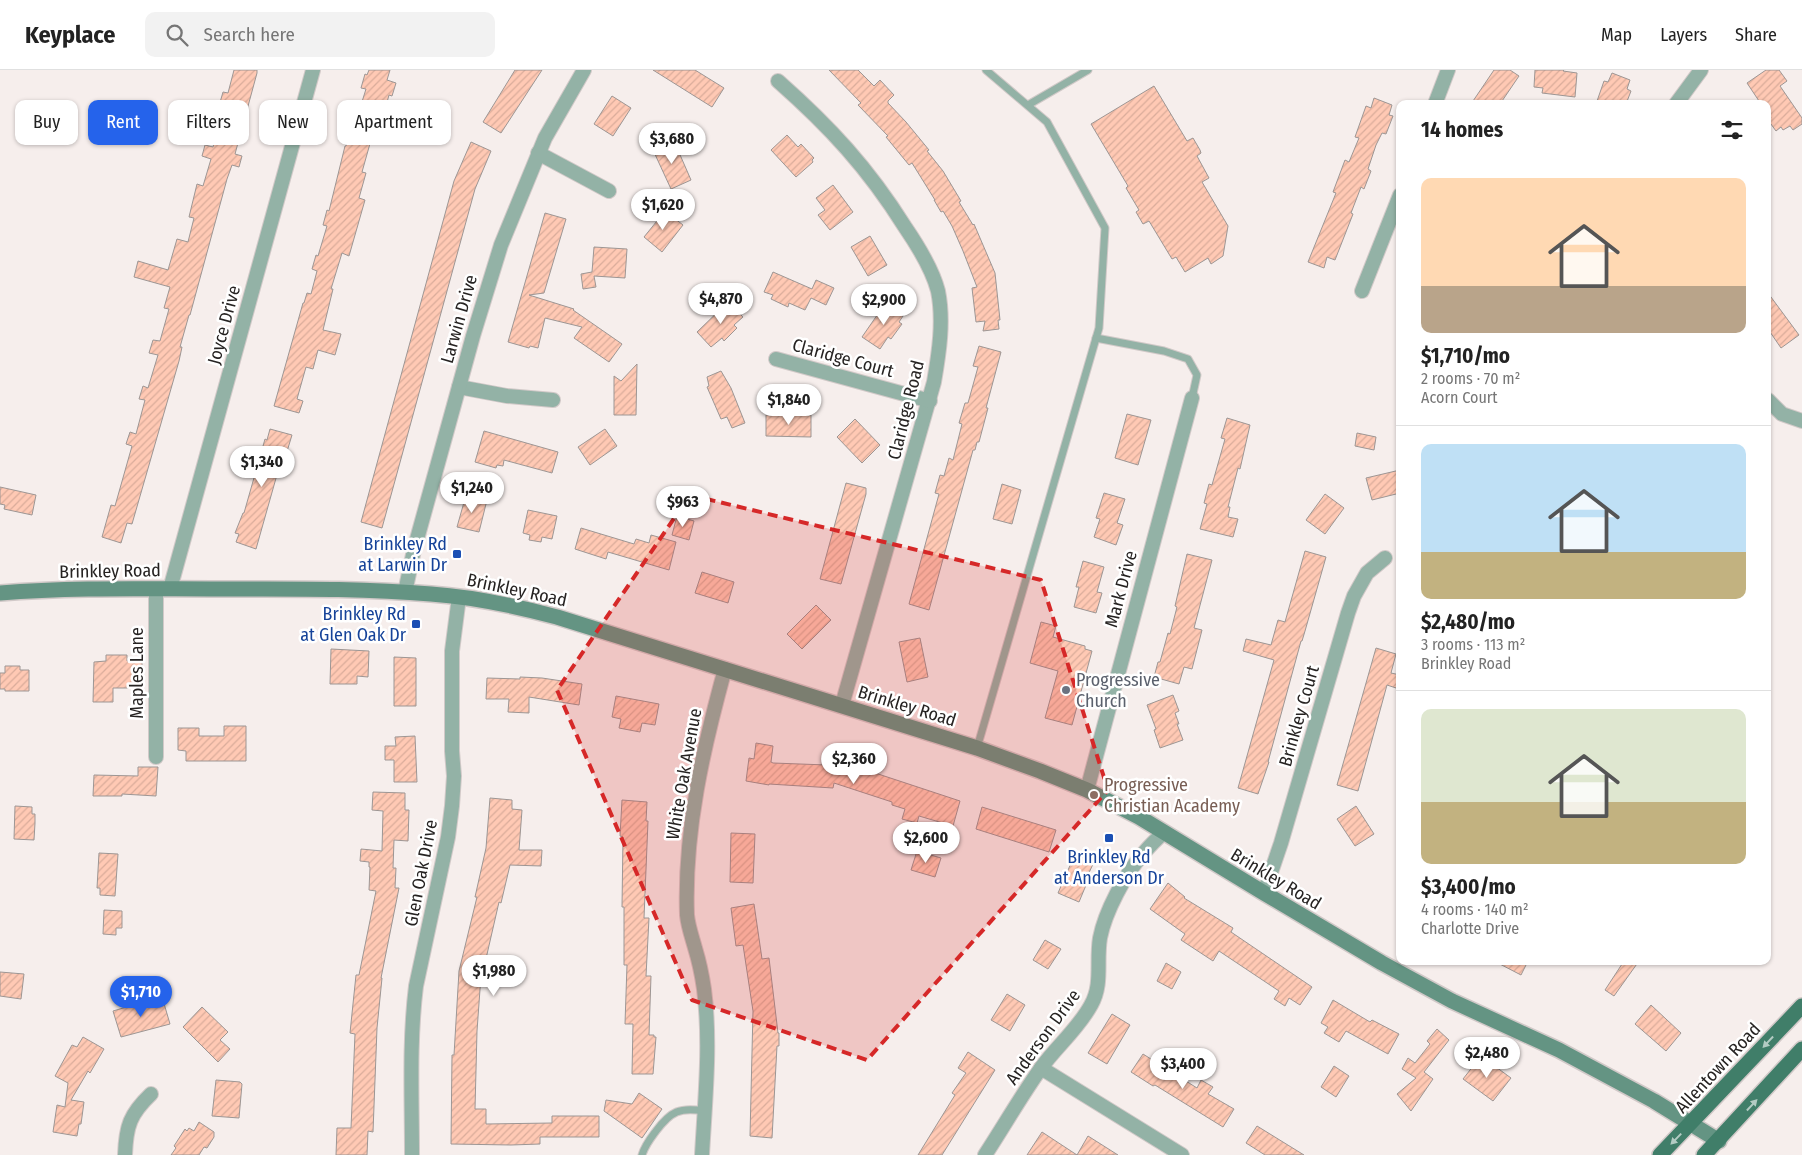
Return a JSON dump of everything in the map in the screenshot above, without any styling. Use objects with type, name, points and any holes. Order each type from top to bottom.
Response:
[{"type":"main road","name":"Brinkley Road","points":[[0,593],[163,589],[405,592],[459,597],[522,608],[557,617],[977,748],[1087,790],[1126,810],[1366,954],[1474,1011],[1559,1050],[1647,1097],[1719,1141]]},
{"type":"main road","name":"Allentown Road","points":[[1660,1155],[1802,1006]]},
{"type":"main road","points":[[1704,1155],[1719,1141],[1802,1049]]},
{"type":"street","name":"Joyce Drive","points":[[163,589],[313,70]]},
{"type":"street","name":"Larwin Drive","points":[[405,592],[414,550],[459,387],[501,245],[551,125],[584,70]]},
{"type":"street","points":[[1437,100],[1448,70]]},
{"type":"street","points":[[1679,100],[1701,70]]},
{"type":"street","name":"Claridge Road","points":[[778,81],[822,122],[865,168],[892,205],[916,243],[930,272],[937,290],[940,318],[938,360],[930,401],[842,705]]},
{"type":"street","points":[[538,153],[609,192]]},
{"type":"street","points":[[1362,291],[1396,205]]},
{"type":"street","name":"Claridge Court","points":[[776,359],[930,401]]},
{"type":"street","points":[[459,387],[507,396],[553,400]]},
{"type":"street","name":"Mark Drive","points":[[1087,790],[1192,398]]},
{"type":"street","points":[[1771,403],[1782,414],[1802,421]]},
{"type":"street","name":"Brinkley Court","points":[[1264,893],[1281,844],[1354,596],[1366,573],[1385,558]]},
{"type":"street","name":"Maples Lane","points":[[156,756],[163,589]]},
{"type":"street","name":"Glen Oak Drive","points":[[412,1155],[412,1038],[414,1006],[452,806],[454,776],[452,751],[452,651],[459,597]]},
{"type":"street","name":"White Oak Avenue","points":[[702,1155],[706,1016],[700,966],[688,923],[689,847],[698,782],[725,669]]},
{"type":"street","name":"Anderson Drive","points":[[985,1155],[1041,1068],[1091,1006],[1098,992],[1100,975],[1098,957],[1104,923],[1132,868],[1143,853],[1164,832]]},
{"type":"street","points":[[1041,1068],[1182,1155]]},
{"type":"street","points":[[125,1155],[127,1128],[138,1106],[151,1094]]},
{"type":"lane","points":[[977,748],[1099,328],[1105,228],[1048,122],[986,70]]},
{"type":"lane","points":[[1028,105],[1088,70]]},
{"type":"lane","points":[[1096,338],[1164,351],[1188,359],[1197,375],[1192,398]]},
{"type":"lane","points":[[642,1155],[644,1147],[667,1116],[678,1110],[692,1109],[704,1111]]},
{"type":"highlighted area","points":[[690,495],[1041,580],[1108,790],[867,1060],[692,1000],[557,690]]},
{"type":"building","points":[[234,70],[257,70],[249,102],[249,100],[221,100],[223,92],[228,93]]},
{"type":"building","points":[[369,70],[390,70],[387,80],[396,83],[392,96],[389,95],[388,100],[363,100],[366,89],[361,88],[365,74],[367,75]]},
{"type":"building","points":[[515,70],[542,70],[501,133],[483,122]]},
{"type":"building","points":[[653,70],[695,70],[724,88],[712,107]]},
{"type":"building","points":[[829,70],[858,70],[874,86],[880,80],[894,95],[888,103],[929,150],[927,151],[943,171],[961,201],[959,202],[974,224],[995,273],[1000,320],[998,320],[999,329],[983,331],[985,321],[976,322],[972,288],[977,287],[963,251],[952,226],[943,211],[941,212],[912,163],[909,165],[886,137],[888,136],[858,105],[861,103]]},
{"type":"building","points":[[1494,70],[1510,70],[1519,76],[1503,100],[1474,100]]},
{"type":"building","points":[[1535,70],[1564,70],[1577,73],[1575,97],[1542,93],[1543,88],[1534,87]]},
{"type":"building","points":[[1766,70],[1779,70],[1787,81],[1780,86],[1802,118],[1802,124],[1793,130],[1790,126],[1783,130],[1781,127],[1776,131],[1771,124],[1771,100],[1758,100],[1747,83]]},
{"type":"building","points":[[1612,73],[1630,80],[1627,89],[1631,91],[1628,100],[1597,100],[1604,81],[1608,82]]},
{"type":"building","points":[[1154,86],[1187,141],[1193,138],[1200,150],[1201,153],[1197,156],[1209,178],[1202,182],[1228,226],[1223,256],[1211,264],[1208,258],[1185,272],[1176,257],[1172,259],[1149,221],[1143,224],[1136,212],[1139,210],[1126,188],[1128,186],[1091,124]]},
{"type":"building","points":[[612,96],[631,108],[613,136],[594,124]]},
{"type":"building","points":[[1374,98],[1392,105],[1389,115],[1393,116],[1386,134],[1382,133],[1376,145],[1368,169],[1371,171],[1364,189],[1361,187],[1351,213],[1353,214],[1335,260],[1327,257],[1324,268],[1308,262],[1336,193],[1333,192],[1345,160],[1349,162],[1359,138],[1355,137],[1366,106],[1371,108]]},
{"type":"building","points":[[787,135],[798,147],[801,144],[814,158],[813,162],[796,177],[771,150]]},
{"type":"building","points":[[674,141],[691,180],[671,189],[653,150]]},
{"type":"building","points":[[471,142],[491,151],[475,189],[382,528],[361,522],[454,181]]},
{"type":"building","points":[[205,145],[213,147],[214,145],[237,145],[235,154],[242,156],[239,167],[232,165],[227,179],[180,347],[182,347],[179,361],[132,524],[127,523],[121,543],[102,537],[111,505],[115,506],[132,446],[126,444],[130,432],[136,434],[145,400],[139,399],[143,386],[148,388],[158,355],[149,353],[153,340],[160,341],[169,309],[164,308],[170,287],[134,277],[138,261],[168,270],[177,239],[188,242],[194,218],[189,217],[197,184],[203,186],[211,159],[202,156]]},
{"type":"building","points":[[370,145],[362,172],[366,173],[359,198],[365,200],[349,256],[342,253],[331,289],[333,289],[323,330],[341,334],[335,355],[318,350],[313,369],[306,367],[297,399],[303,401],[299,413],[274,406],[303,303],[307,293],[311,294],[317,271],[312,269],[327,226],[323,225],[327,210],[329,211],[346,146]]},
{"type":"building","points":[[833,185],[853,212],[830,230],[818,215],[825,210],[816,198]]},
{"type":"building","points":[[665,211],[683,225],[662,252],[644,237]]},
{"type":"building","points":[[545,213],[566,219],[544,293],[529,295],[574,309],[622,344],[609,362],[574,338],[582,327],[545,318],[538,348],[530,346],[529,348],[508,342]]},
{"type":"building","points":[[870,236],[887,265],[868,276],[851,247]]},
{"type":"building","points":[[594,247],[627,249],[625,278],[594,276],[596,287],[583,289],[581,274],[592,272]]},
{"type":"building","points":[[773,272],[812,289],[816,280],[834,288],[826,305],[811,298],[805,310],[789,303],[788,307],[771,299],[773,295],[764,292]]},
{"type":"building","points":[[1771,297],[1799,335],[1781,348],[1771,333]]},
{"type":"building","points":[[728,302],[743,317],[734,325],[737,328],[724,341],[722,338],[711,347],[697,332]]},
{"type":"building","points":[[890,303],[905,313],[899,322],[902,324],[891,339],[888,337],[880,349],[862,337],[882,308],[885,310]]},
{"type":"building","points":[[979,346],[1001,352],[979,442],[977,442],[975,450],[973,450],[929,610],[909,604],[939,494],[935,493],[940,475],[944,476],[949,458],[953,460],[962,424],[959,423],[965,403],[968,403],[978,367],[973,366]]},
{"type":"building","points":[[637,364],[636,415],[614,415],[614,376],[621,381]]},
{"type":"building","points":[[721,371],[731,388],[745,423],[732,428],[727,417],[721,419],[707,387],[709,386],[707,377]]},
{"type":"building","points":[[1127,414],[1151,420],[1138,465],[1115,458]]},
{"type":"building","points":[[766,415],[811,415],[811,437],[766,436]]},
{"type":"building","points":[[1227,418],[1250,425],[1240,469],[1238,468],[1228,507],[1230,507],[1228,517],[1238,519],[1233,537],[1200,529],[1207,504],[1204,503],[1209,484],[1212,485],[1225,439],[1221,438]]},
{"type":"building","points":[[855,419],[880,445],[862,463],[837,437]]},
{"type":"building","points":[[270,429],[292,435],[285,458],[282,457],[256,549],[236,542],[239,534],[235,533],[244,513],[265,439],[267,440]]},
{"type":"building","points":[[605,429],[617,446],[590,465],[578,447]]},
{"type":"building","points":[[484,431],[558,452],[552,473],[504,460],[503,466],[497,465],[496,468],[475,462]]},
{"type":"building","points":[[1357,433],[1376,437],[1374,450],[1355,446]]},
{"type":"building","points":[[1396,471],[1396,494],[1372,500],[1366,478]]},
{"type":"building","points":[[846,483],[866,488],[866,494],[841,584],[820,579]]},
{"type":"building","points":[[1002,484],[1021,490],[1012,524],[993,519]]},
{"type":"building","points":[[0,487],[36,495],[32,515],[4,509],[5,505],[0,504]]},
{"type":"building","points":[[1104,493],[1125,499],[1117,523],[1123,525],[1116,545],[1094,537],[1100,519],[1096,518]]},
{"type":"building","points":[[1325,494],[1344,508],[1325,534],[1306,520]]},
{"type":"building","points":[[466,495],[487,500],[479,532],[457,527]]},
{"type":"building","points":[[528,510],[557,516],[552,539],[542,537],[541,542],[529,540],[530,535],[523,533]]},
{"type":"building","points":[[677,516],[694,521],[689,540],[672,535]]},
{"type":"building","points":[[581,528],[634,544],[636,539],[649,543],[651,535],[676,542],[669,570],[608,552],[606,559],[575,549]]},
{"type":"building","points":[[1305,551],[1326,557],[1301,641],[1269,762],[1258,794],[1238,788],[1274,660],[1243,651],[1246,639],[1271,645],[1278,620],[1285,622]]},
{"type":"building","points":[[1187,554],[1212,560],[1194,628],[1202,630],[1192,669],[1184,667],[1179,684],[1154,677],[1168,633],[1170,634]]},
{"type":"building","points":[[1083,561],[1104,567],[1097,592],[1102,593],[1096,613],[1074,607],[1079,587],[1076,587]]},
{"type":"building","points":[[702,572],[734,582],[728,603],[695,593]]},
{"type":"building","points":[[816,605],[831,620],[802,649],[787,634]]},
{"type":"building","points":[[1041,622],[1056,626],[1053,637],[1085,646],[1085,649],[1092,651],[1072,725],[1045,718],[1058,671],[1030,663]]},
{"type":"building","points":[[920,638],[928,677],[907,682],[899,642]]},
{"type":"building","points":[[1376,648],[1396,654],[1391,673],[1396,674],[1396,688],[1387,685],[1358,791],[1337,785]]},
{"type":"building","points":[[331,649],[369,651],[368,677],[357,676],[357,684],[330,684]]},
{"type":"building","points":[[106,655],[127,655],[127,661],[142,661],[142,688],[113,688],[113,702],[93,702],[94,662],[106,661]]},
{"type":"building","points":[[394,657],[416,658],[416,706],[394,706]]},
{"type":"building","points":[[5,666],[20,666],[20,670],[29,670],[29,691],[5,691],[5,689],[0,689],[0,673],[5,673]]},
{"type":"building","points":[[520,677],[582,684],[579,705],[529,697],[529,713],[508,712],[509,699],[486,699],[487,678],[520,679]]},
{"type":"building","points":[[1173,695],[1179,711],[1175,713],[1179,724],[1177,724],[1183,740],[1160,748],[1154,730],[1156,729],[1147,705]]},
{"type":"building","points":[[616,696],[659,704],[655,725],[642,723],[640,732],[619,728],[621,719],[612,717]]},
{"type":"building","points":[[224,726],[246,726],[246,761],[186,761],[186,751],[178,750],[178,728],[199,728],[199,736],[224,736]]},
{"type":"building","points":[[415,736],[417,782],[394,782],[394,760],[385,760],[385,746],[396,746],[395,737]]},
{"type":"building","points":[[756,743],[773,746],[771,762],[773,763],[854,766],[960,801],[953,826],[919,816],[917,823],[902,819],[905,809],[892,805],[892,802],[834,783],[833,788],[769,785],[746,781],[749,758],[754,759]]},
{"type":"building","points":[[138,767],[158,767],[156,796],[122,794],[122,796],[93,796],[94,775],[138,776]]},
{"type":"building","points":[[373,792],[405,793],[405,810],[409,810],[408,841],[394,840],[393,868],[396,868],[395,888],[399,888],[381,978],[373,1132],[368,1131],[367,1155],[336,1155],[337,1128],[351,1128],[355,1034],[350,1033],[356,975],[359,975],[376,891],[369,890],[370,867],[369,862],[360,861],[361,849],[382,851],[383,811],[372,810]]},
{"type":"building","points":[[490,798],[512,800],[512,809],[522,810],[519,850],[542,850],[541,866],[510,865],[501,903],[499,902],[485,963],[482,962],[477,1031],[475,1109],[486,1109],[486,1124],[552,1123],[552,1116],[599,1116],[599,1137],[540,1137],[540,1144],[451,1144],[452,1055],[454,1055],[459,971],[477,897],[475,897],[486,848]]},
{"type":"building","points":[[622,800],[647,802],[644,918],[649,918],[646,976],[651,976],[649,1035],[656,1037],[653,1074],[632,1074],[633,1024],[625,1024],[627,965],[624,965],[624,907],[622,907],[623,837],[620,836]]},
{"type":"building","points":[[15,806],[32,807],[32,814],[35,814],[34,840],[14,839]]},
{"type":"building","points":[[1356,806],[1374,834],[1355,846],[1337,819]]},
{"type":"building","points":[[982,807],[1056,830],[1049,852],[976,829]]},
{"type":"building","points":[[731,833],[755,834],[753,883],[730,882]]},
{"type":"building","points":[[917,851],[941,858],[935,877],[911,870]]},
{"type":"building","points":[[99,853],[118,854],[115,896],[100,895],[100,888],[97,888]]},
{"type":"building","points":[[1075,854],[1094,862],[1079,902],[1058,893]]},
{"type":"building","points":[[1168,883],[1184,898],[1233,928],[1231,932],[1312,987],[1300,1005],[1289,998],[1285,1006],[1274,999],[1279,991],[1219,951],[1213,961],[1181,940],[1185,934],[1150,909]]},
{"type":"building","points":[[754,904],[762,959],[769,958],[779,1033],[772,1138],[750,1136],[753,1011],[743,945],[736,946],[731,908]]},
{"type":"building","points":[[104,910],[122,911],[122,928],[116,928],[116,935],[103,934]]},
{"type":"building","points":[[1045,940],[1061,949],[1048,969],[1033,960]]},
{"type":"building","points":[[1166,963],[1181,972],[1172,989],[1157,981]]},
{"type":"building","points":[[1502,965],[1526,965],[1521,975]]},
{"type":"building","points":[[1621,965],[1636,965],[1614,996],[1605,990]]},
{"type":"building","points":[[0,972],[24,974],[21,999],[0,996]]},
{"type":"building","points":[[1007,994],[1025,1005],[1010,1031],[991,1020]]},
{"type":"building","points":[[163,1000],[170,1024],[121,1037],[113,1011],[147,1001],[148,1004]]},
{"type":"building","points":[[1333,1000],[1370,1022],[1372,1020],[1399,1034],[1388,1054],[1346,1031],[1339,1042],[1324,1033],[1328,1027],[1321,1023]]},
{"type":"building","points":[[1651,1005],[1681,1033],[1666,1051],[1635,1024]]},
{"type":"building","points":[[202,1007],[228,1032],[220,1040],[230,1049],[218,1062],[183,1027]]},
{"type":"building","points":[[1112,1014],[1130,1025],[1107,1064],[1088,1053]]},
{"type":"building","points":[[1437,1029],[1449,1040],[1424,1072],[1433,1079],[1411,1111],[1397,1094],[1416,1078],[1402,1069],[1408,1058],[1415,1063],[1430,1044],[1427,1041]]},
{"type":"building","points":[[83,1037],[104,1049],[71,1100],[84,1102],[81,1124],[79,1124],[77,1136],[53,1132],[57,1105],[65,1107],[68,1083],[55,1076],[72,1045],[77,1047]]},
{"type":"building","points":[[968,1052],[995,1070],[942,1155],[918,1155],[955,1095],[952,1093],[966,1073],[958,1068]]},
{"type":"building","points":[[1143,1054],[1197,1088],[1201,1080],[1213,1087],[1208,1094],[1234,1109],[1223,1127],[1131,1072]]},
{"type":"building","points":[[1481,1056],[1511,1078],[1493,1101],[1463,1079]]},
{"type":"building","points":[[1334,1066],[1349,1076],[1336,1097],[1321,1087]]},
{"type":"building","points":[[216,1080],[240,1082],[242,1084],[239,1118],[212,1116]]},
{"type":"building","points":[[639,1093],[662,1109],[642,1138],[604,1111],[606,1100],[632,1104]]},
{"type":"building","points":[[199,1122],[214,1132],[214,1137],[207,1148],[204,1147],[199,1155],[171,1155],[176,1148],[174,1146],[185,1129],[187,1131],[189,1128],[194,1131]]},
{"type":"building","points":[[1257,1126],[1304,1155],[1265,1155],[1246,1143]]},
{"type":"building","points":[[1042,1132],[1077,1155],[1027,1155]]},
{"type":"building","points":[[1088,1136],[1118,1155],[1077,1155]]},
{"type":"place","name":"Brinkley Rd at Larwin Dr","points":[[457,554]]},
{"type":"place","name":"Brinkley Rd at Glen Oak Dr","points":[[416,624]]},
{"type":"place","name":"Progressive Church","points":[[1066,690]]},
{"type":"place","name":"Progressive Christian Academy","points":[[1094,795]]},
{"type":"place","name":"Brinkley Rd at Anderson Dr","points":[[1109,838]]}]
